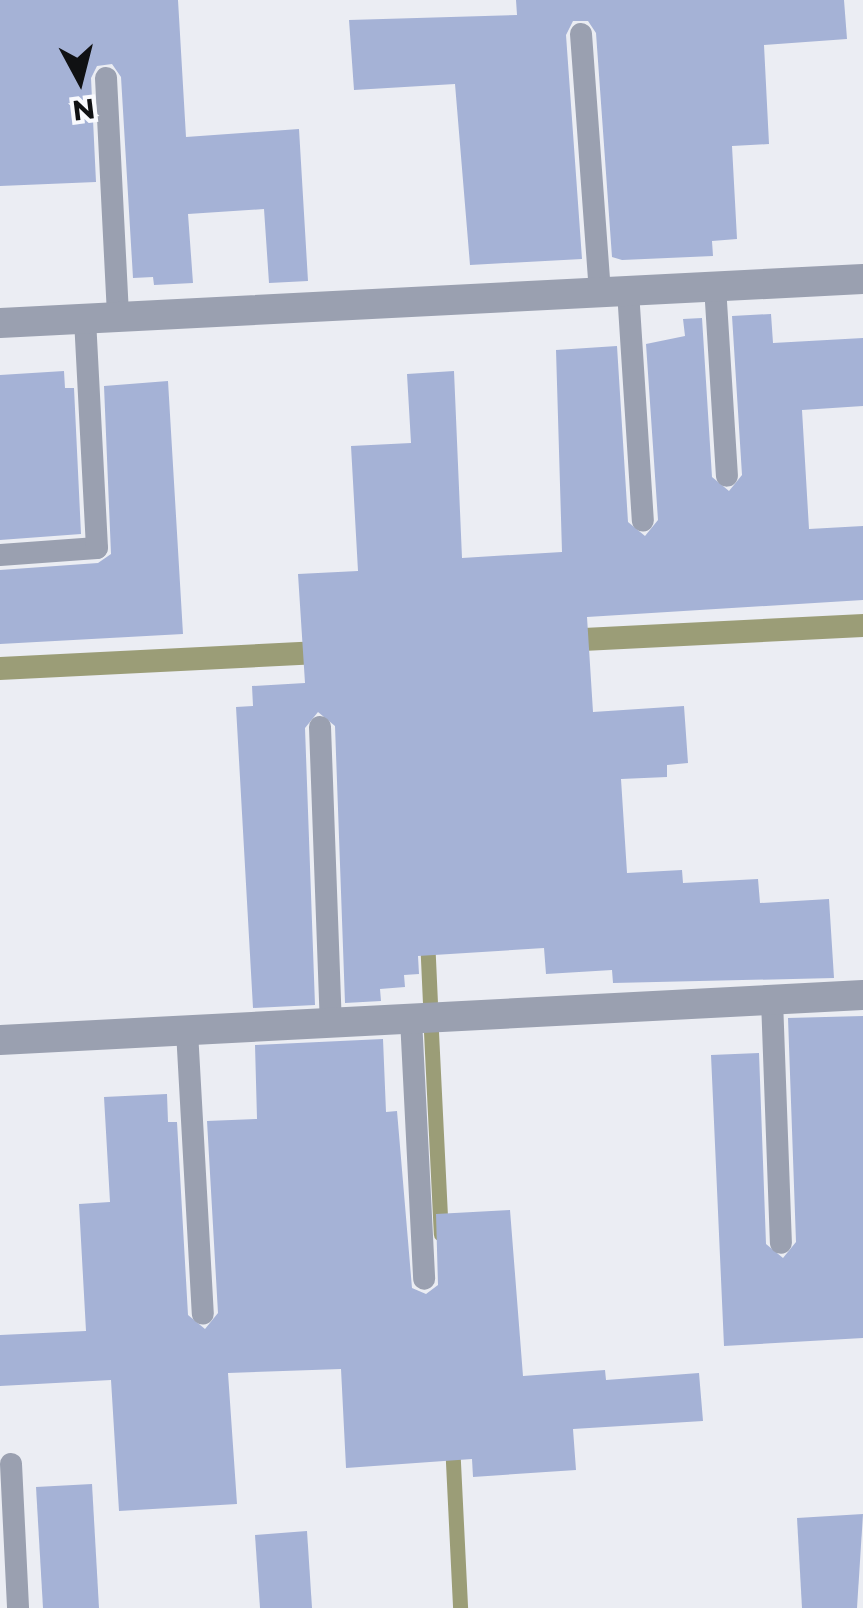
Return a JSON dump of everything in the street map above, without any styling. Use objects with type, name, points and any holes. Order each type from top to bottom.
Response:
[{"type":"street","points":[[0,323],[863,279]]},
{"type":"street","points":[[0,1040],[863,995]]},
{"type":"lane","points":[[581,34],[643,521]]},
{"type":"lane","points":[[106,78],[118,317]]},
{"type":"lane","points":[[715,286],[727,476]]},
{"type":"lane","points":[[0,555],[97,548],[84,318]]},
{"type":"lane","points":[[320,727],[331,1023]]},
{"type":"lane","points":[[772,1000],[781,1243]]},
{"type":"lane","points":[[411,1019],[424,1278]]},
{"type":"lane","points":[[187,1030],[203,1314]]},
{"type":"lane","points":[[11,1464],[18,1608]]},
{"type":"shaded area","points":[[863,614],[863,637],[0,680],[0,657]]},
{"type":"building","points":[[0,0],[178,0],[186,137],[299,129],[308,281],[269,283],[264,209],[188,214],[193,283],[154,285],[153,277],[133,278],[121,77],[112,64],[97,66],[91,78],[96,182],[0,186]]},
{"type":"building","points":[[516,0],[844,0],[847,39],[764,45],[769,144],[732,146],[737,239],[712,241],[713,256],[622,260],[612,257],[596,33],[588,21],[573,21],[566,35],[582,259],[470,265],[455,84],[354,90],[349,20],[517,15]]},
{"type":"building","points":[[771,314],[773,343],[863,338],[863,406],[802,410],[809,529],[863,526],[863,600],[587,617],[593,712],[684,706],[688,763],[667,765],[667,777],[621,779],[627,873],[682,870],[683,883],[758,879],[760,903],[829,899],[834,978],[613,983],[612,970],[546,974],[544,948],[418,956],[419,974],[404,975],[405,987],[380,989],[381,1001],[345,1003],[335,726],[318,712],[305,728],[315,1005],[253,1008],[236,707],[253,706],[252,686],[305,683],[298,574],[358,571],[351,446],[411,443],[407,374],[454,371],[462,558],[562,552],[556,350],[617,346],[628,522],[645,536],[658,520],[646,344],[685,336],[683,319],[702,318],[712,477],[729,491],[742,475],[732,316]]},
{"type":"building","points":[[64,371],[65,388],[74,388],[81,534],[0,540],[0,375]]},
{"type":"building","points":[[168,381],[183,634],[0,644],[0,570],[98,563],[111,554],[104,386]]},
{"type":"building","points":[[863,1016],[863,1338],[724,1346],[711,1055],[759,1053],[766,1244],[783,1258],[796,1242],[788,1018]]},
{"type":"building","points":[[383,1039],[386,1112],[397,1111],[412,1288],[426,1294],[438,1285],[436,1214],[510,1210],[523,1376],[605,1370],[606,1380],[699,1373],[703,1421],[573,1429],[576,1470],[473,1477],[472,1459],[346,1468],[341,1369],[228,1373],[237,1504],[119,1511],[111,1380],[0,1386],[0,1335],[86,1331],[79,1204],[110,1202],[104,1097],[167,1094],[168,1122],[177,1122],[188,1315],[205,1329],[218,1313],[207,1121],[257,1119],[255,1045]]},
{"type":"building","points":[[92,1484],[99,1608],[43,1608],[36,1487]]},
{"type":"building","points":[[863,1514],[857,1608],[802,1608],[797,1518]]},
{"type":"building","points":[[307,1531],[312,1608],[260,1608],[255,1535]]},
{"type":"waterway","points":[[427,937],[430,1002]]},
{"type":"waterway","points":[[431,1032],[441,1234]]},
{"type":"waterway","points":[[452,1442],[460,1608]]}]
